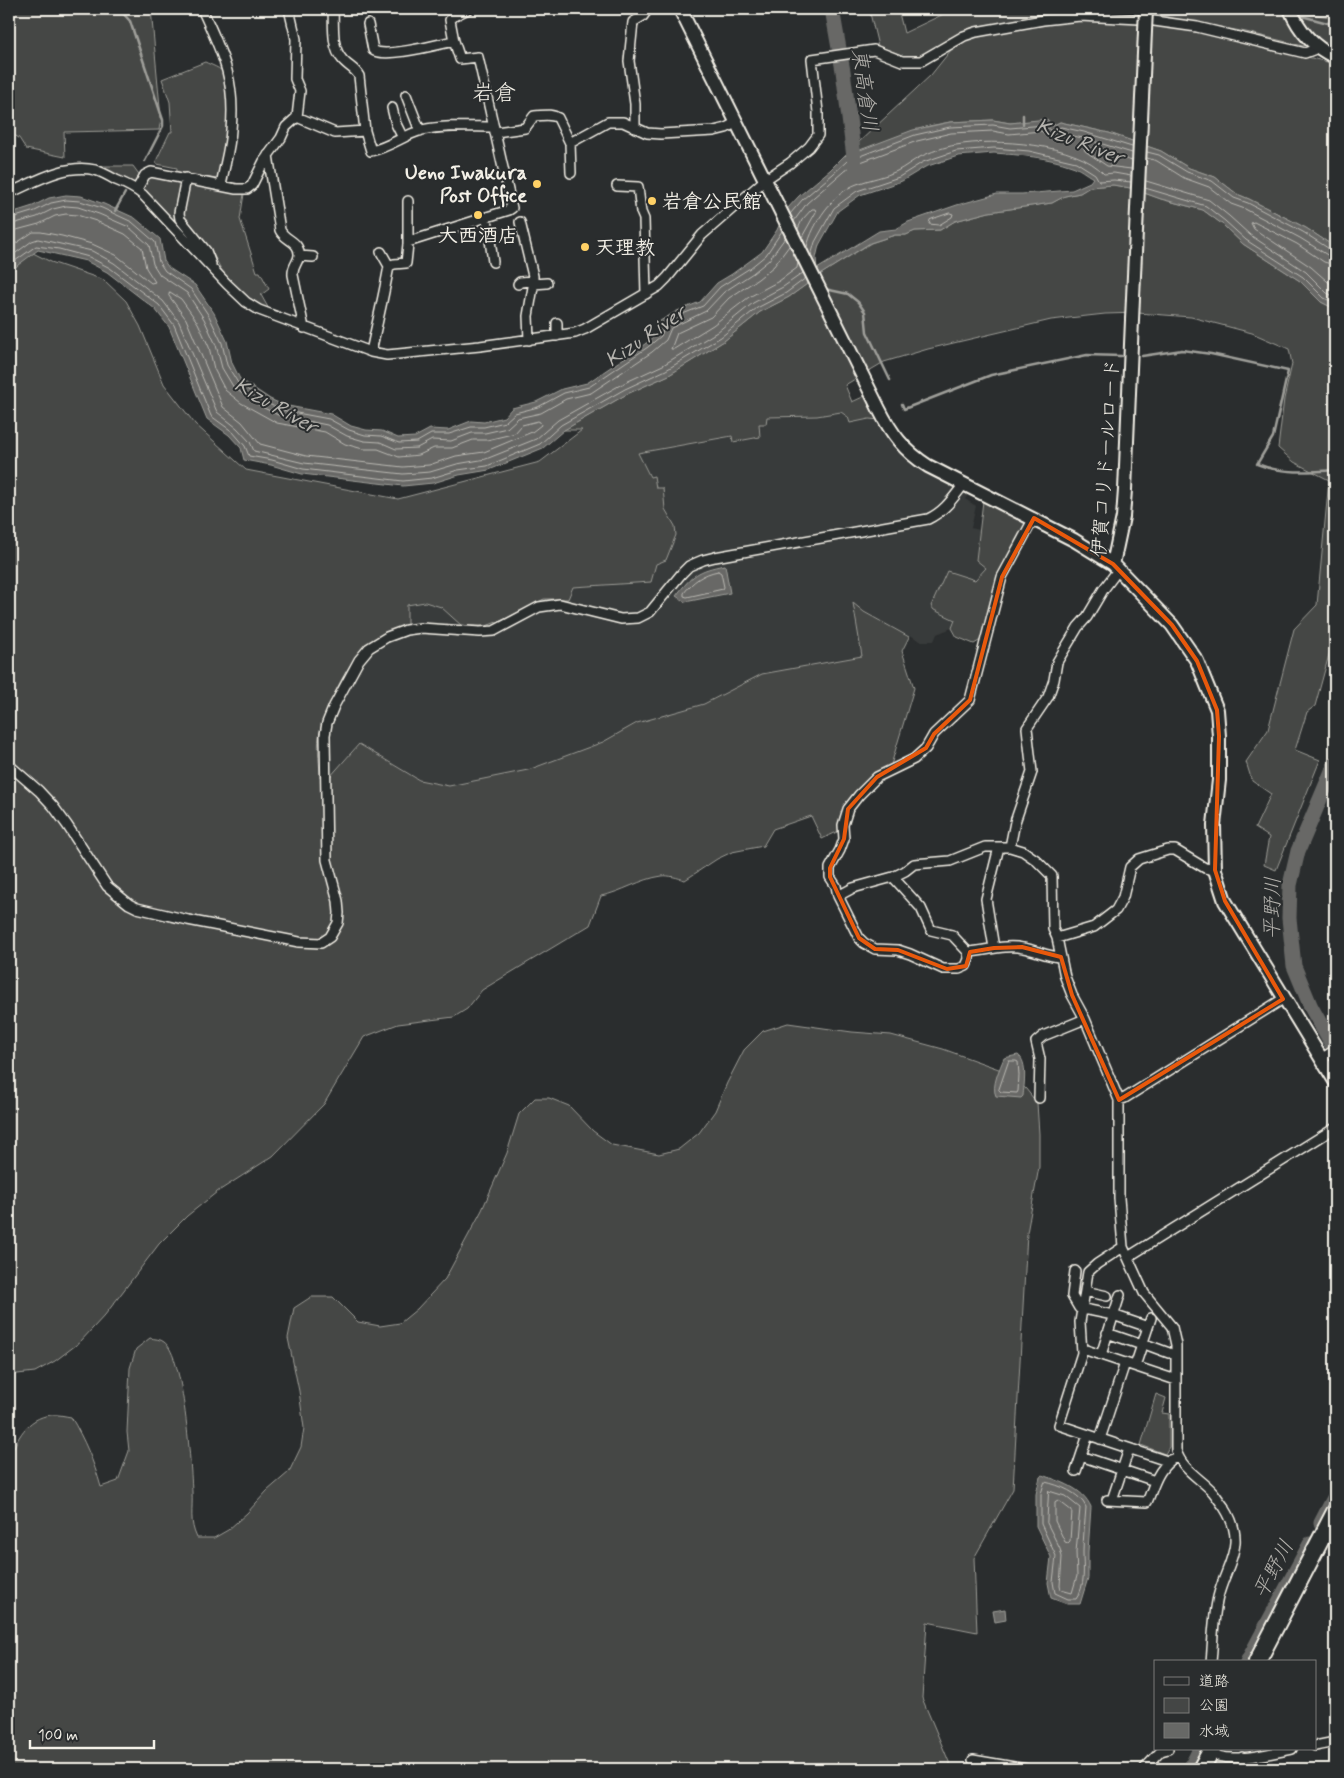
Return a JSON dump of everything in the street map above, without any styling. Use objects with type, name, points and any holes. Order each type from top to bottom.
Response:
[{"type":"highway","points":[[1259,1660],[1335,1512]]},
{"type":"highway","points":[[1201,1769],[1209,1751]]},
{"type":"street","points":[[202,9],[229,74],[232,96],[231,131],[221,186]]},
{"type":"street","points":[[136,189],[148,172],[155,172],[242,190],[248,189],[286,127],[298,118],[300,91],[295,78],[296,40],[289,9]]},
{"type":"street","points":[[333,9],[336,48],[341,59],[357,72],[359,76],[365,131],[371,150],[382,148],[420,131],[446,127],[525,128],[534,116],[551,115],[558,118],[570,143],[571,173]]},
{"type":"street","points":[[408,242],[487,218],[512,208],[478,57],[460,59],[454,41],[450,20],[468,9]]},
{"type":"street","points":[[635,128],[635,104],[629,62],[633,22],[643,16],[648,9]]},
{"type":"street","points":[[680,9],[879,409],[896,438],[911,455],[928,466],[1034,518],[1074,540],[1115,567],[1087,617],[1078,627],[1057,662],[1054,680],[1048,697],[1027,728],[1032,772],[1015,822],[1010,847]]},
{"type":"street","name":"伊賀コリドールロード","points":[[1146,9],[1125,490],[1115,567],[1172,625],[1198,661],[1217,710],[1220,736],[1219,780],[1214,825],[1216,870],[1225,902],[1283,999],[1328,1054],[1335,1082]]},
{"type":"street","points":[[1290,9],[1305,36],[1316,46],[1335,57]]},
{"type":"street","points":[[9,193],[44,177],[69,170],[80,168],[101,172],[136,189],[151,202],[227,284],[252,307],[371,352],[387,355],[480,346],[557,336],[585,329],[646,294],[667,278],[702,236],[790,163],[818,135],[818,112],[812,59],[874,50],[902,62],[921,61],[976,32],[1080,16],[1140,19],[1196,27],[1305,53],[1313,50],[1316,46]]},
{"type":"street","points":[[368,24],[373,50],[376,52],[392,53],[454,41]]},
{"type":"street","points":[[406,95],[420,131]]},
{"type":"street","points":[[392,108],[396,124],[403,138]]},
{"type":"street","points":[[298,118],[335,133],[365,131]]},
{"type":"street","points":[[570,143],[608,122],[622,122],[647,133],[654,134],[702,132],[726,128],[737,122]]},
{"type":"street","points":[[268,155],[280,230],[284,236],[296,245],[299,256],[292,274],[304,328]]},
{"type":"street","points":[[186,178],[179,213],[180,219],[206,251],[212,266]]},
{"type":"street","points":[[617,186],[638,187],[641,212],[644,219],[646,294]]},
{"type":"street","points":[[390,266],[406,263],[408,201]]},
{"type":"street","points":[[487,218],[493,262]]},
{"type":"street","points":[[520,222],[531,266],[533,283],[528,316],[529,340]]},
{"type":"street","points":[[371,352],[390,266],[381,252]]},
{"type":"street","points":[[299,256],[313,257]]},
{"type":"street","points":[[518,284],[520,282],[547,283]]},
{"type":"street","points":[[557,323],[557,336]]},
{"type":"street","points":[[9,765],[53,806],[107,886],[129,904],[159,914],[197,922],[299,942],[321,943],[330,937],[338,923],[339,913],[338,901],[327,860],[325,735],[330,715],[359,660],[375,644],[400,632],[412,629],[433,628],[480,632],[494,631],[540,607],[560,604],[615,618],[627,620],[638,618],[650,612],[682,573],[696,563],[715,557],[928,519],[937,515],[946,507],[964,484]]},
{"type":"street","points":[[893,877],[920,908],[934,932],[952,935],[968,952],[969,959],[966,966],[959,969],[947,969],[898,950],[875,949],[858,938],[838,896],[836,886],[830,877],[830,868],[844,839],[844,825],[848,809],[859,795],[877,778],[914,759],[926,748],[934,734],[970,700],[1002,577],[1034,518]]},
{"type":"street","points":[[838,896],[853,888],[893,877],[914,864],[950,861],[985,847],[1010,847],[1023,850],[1052,876],[1053,929],[1058,938],[1069,986],[1119,1100],[1119,1198],[1123,1247],[1144,1294],[1172,1327],[1176,1345],[1176,1450],[1174,1459],[1166,1464],[1155,1481],[1147,1502],[1110,1500],[1129,1448]]},
{"type":"street","points":[[994,948],[986,899],[999,847]]},
{"type":"street","points":[[1058,938],[1094,927],[1116,910],[1123,897],[1130,867],[1139,859],[1168,850],[1175,850],[1204,868],[1216,870]]},
{"type":"street","points":[[968,952],[986,951],[994,948],[1022,947],[1052,957],[1061,957]]},
{"type":"street","points":[[1119,1100],[1283,999]]},
{"type":"street","points":[[1039,1098],[1040,1059],[1036,1042],[1043,1036],[1085,1019]]},
{"type":"street","points":[[1128,1257],[1335,1128]]},
{"type":"street","points":[[1123,1247],[1090,1269],[1080,1328],[1083,1349],[1059,1425],[1129,1448],[1174,1459],[1182,1464],[1219,1500],[1230,1516],[1235,1533],[1235,1548],[1218,1597],[1210,1660]]},
{"type":"street","points":[[1075,1271],[1072,1296],[1082,1310],[1149,1323],[1135,1366]]},
{"type":"street","points":[[1085,1291],[1107,1296]]},
{"type":"street","points":[[1101,1355],[1120,1295]]},
{"type":"street","points":[[1107,1333],[1169,1352]]},
{"type":"street","points":[[1083,1349],[1176,1380]]},
{"type":"street","points":[[1100,1439],[1125,1363]]},
{"type":"street","points":[[1076,1471],[1088,1435]]},
{"type":"street","points":[[1081,1456],[1155,1481]]},
{"type":"street","points":[[1316,1746],[1335,1742]]},
{"type":"street","points":[[1144,1769],[1161,1751],[1164,1750]]},
{"type":"street","points":[[1209,1751],[1222,1758],[1286,1750]]},
{"type":"street","points":[[1242,1757],[1245,1769]]},
{"type":"street","points":[[973,1760],[1026,1769]]},
{"type":"highlighted area","points":[[1034,518],[1113,564],[1172,625],[1197,661],[1208,685],[1217,710],[1219,736],[1215,870],[1225,901],[1283,999],[1119,1100],[1072,995],[1061,957],[1022,947],[994,948],[970,952],[966,966],[947,969],[898,950],[875,949],[859,938],[830,877],[830,868],[844,839],[848,809],[877,777],[926,748],[934,734],[970,700],[1002,577]]},
{"type":"shaded area","points":[[841,412],[848,417],[850,423],[869,419],[880,420],[889,436],[971,491],[965,499],[976,506],[971,528],[980,530],[976,560],[986,568],[975,580],[934,610],[955,620],[952,628],[937,634],[934,641],[920,641],[910,635],[909,637],[864,612],[853,603],[862,656],[762,674],[704,704],[637,723],[603,742],[528,770],[449,786],[419,780],[359,744],[329,779],[320,779],[319,737],[324,717],[341,682],[360,651],[368,643],[390,631],[407,625],[407,605],[425,602],[441,607],[462,626],[525,608],[544,599],[568,599],[573,587],[651,582],[656,563],[675,526],[665,509],[663,488],[656,488],[638,453],[733,436],[734,442],[760,437],[759,424],[766,417],[817,416]]},
{"type":"green space","points":[[9,9],[151,9],[161,118],[159,130],[64,132],[65,157],[26,149],[19,138],[9,132]]},
{"type":"green space","points":[[869,9],[898,9],[904,33],[954,9],[1283,9],[1335,18],[1335,50],[1316,40],[1303,46],[1246,32],[1161,16],[1109,11],[1070,12],[973,27],[950,38],[922,56],[904,56],[878,46]]},
{"type":"green space","points":[[1078,20],[1144,23],[1187,29],[1335,64],[1335,247],[1306,228],[1237,194],[1215,177],[1189,168],[1161,151],[1109,133],[1060,122],[1052,126],[1046,120],[1010,123],[993,120],[950,122],[929,126],[844,156],[931,75],[951,50],[964,41],[990,33]]},
{"type":"green space","points":[[205,62],[223,72],[228,83],[229,111],[226,144],[220,171],[216,179],[177,172],[177,168],[157,164],[156,161],[170,132],[172,132],[170,102],[162,79]]},
{"type":"green space","points":[[100,166],[133,166],[141,177],[138,182],[133,184]]},
{"type":"green space","points":[[149,176],[178,179],[181,183],[175,216],[184,229],[182,231],[142,188]]},
{"type":"green space","points":[[192,185],[244,194],[240,219],[257,272],[260,272],[269,289],[261,295],[270,311],[256,305],[224,275],[210,248],[183,218],[188,188]]},
{"type":"green space","points":[[1113,185],[1131,188],[1161,199],[1203,210],[1222,224],[1243,244],[1300,281],[1321,302],[1335,309],[1335,647],[1330,651],[1315,706],[1307,712],[1295,750],[1320,760],[1276,870],[1264,865],[1269,837],[1255,828],[1271,794],[1252,781],[1246,762],[1268,730],[1294,629],[1317,605],[1329,480],[1294,462],[1278,448],[1284,399],[1292,364],[1289,349],[1252,333],[1191,317],[1138,313],[1105,314],[1051,320],[928,349],[884,362],[845,385],[852,402],[867,395],[880,420],[869,419],[850,423],[848,417],[841,412],[817,416],[767,417],[766,424],[759,424],[760,437],[733,442],[732,436],[638,453],[650,477],[654,476],[656,488],[663,488],[665,509],[675,526],[676,535],[666,560],[656,564],[651,582],[573,587],[568,599],[544,599],[505,619],[486,626],[462,626],[441,607],[425,602],[407,605],[407,625],[370,641],[359,652],[337,688],[325,715],[319,736],[320,778],[329,778],[359,744],[419,780],[449,786],[528,770],[603,742],[637,723],[704,704],[762,674],[862,656],[853,603],[864,612],[909,637],[902,651],[914,688],[891,765],[875,775],[857,794],[841,830],[822,839],[811,816],[773,829],[763,846],[732,852],[717,859],[685,880],[671,876],[662,876],[601,896],[590,925],[482,990],[467,1009],[454,1017],[398,1024],[364,1037],[324,1104],[273,1156],[217,1192],[187,1216],[159,1244],[105,1315],[80,1342],[55,1361],[35,1372],[9,1375],[9,241],[51,262],[104,280],[126,301],[140,326],[164,384],[195,424],[246,470],[398,499],[540,462],[582,430],[564,430],[627,394],[669,375],[724,341],[760,312],[789,297],[821,274],[871,243],[915,231],[940,230],[955,221],[989,212],[1052,203],[1065,196],[1080,193],[1089,187]]},
{"type":"green space","points":[[988,499],[1028,524],[1016,544],[984,638],[974,644],[957,637],[952,628],[955,620],[934,610],[931,606],[947,571],[975,580],[986,568],[976,560],[983,501]]},
{"type":"green space","points":[[788,1023],[852,1032],[891,1035],[943,1049],[1007,1072],[1026,1089],[1037,1103],[1039,1167],[1027,1233],[1013,1489],[974,1558],[977,1632],[927,1622],[922,1698],[952,1769],[9,1769],[9,1459],[19,1437],[29,1425],[35,1420],[51,1415],[71,1417],[88,1451],[101,1487],[118,1481],[129,1451],[127,1432],[130,1368],[136,1349],[150,1338],[163,1341],[171,1351],[177,1367],[185,1412],[190,1460],[193,1526],[197,1538],[214,1538],[228,1530],[289,1472],[301,1447],[304,1428],[299,1391],[288,1338],[294,1308],[311,1297],[333,1297],[358,1322],[380,1326],[400,1323],[417,1309],[445,1279],[482,1210],[507,1153],[519,1114],[535,1098],[549,1098],[569,1106],[593,1131],[612,1145],[659,1154],[679,1149],[699,1133],[715,1111],[744,1050],[763,1031]]},
{"type":"green space","points":[[1156,1394],[1166,1398],[1162,1413],[1169,1414],[1169,1447],[1165,1454],[1141,1445]]},
{"type":"water","name":"Kizu River","points":[[1047,119],[1052,126],[1060,122],[1109,133],[1161,151],[1189,168],[1215,177],[1237,194],[1306,228],[1335,247],[1335,309],[1321,302],[1300,281],[1243,244],[1222,224],[1203,210],[1161,199],[1130,188],[1113,185],[1090,187],[1080,193],[1065,196],[1052,203],[989,212],[955,221],[940,230],[915,231],[906,235],[895,235],[870,243],[789,297],[760,312],[724,341],[669,375],[627,394],[564,430],[543,448],[489,470],[459,475],[433,483],[403,486],[302,474],[244,460],[241,448],[229,435],[207,419],[169,327],[155,309],[107,272],[86,261],[38,250],[18,265],[9,275],[9,216],[11,213],[33,206],[49,198],[66,195],[81,196],[104,204],[135,218],[160,239],[164,261],[169,268],[195,285],[214,313],[227,341],[232,363],[240,379],[270,399],[283,405],[331,414],[351,426],[366,430],[382,431],[398,438],[415,437],[430,429],[448,430],[471,421],[484,422],[504,417],[512,408],[536,402],[562,389],[587,383],[645,344],[657,333],[660,321],[677,311],[700,302],[717,283],[762,252],[777,230],[786,210],[844,156],[913,130],[950,122],[993,120],[1010,123]],"holes":[[[994,153],[1053,160],[1077,168],[1093,178],[1090,182],[1072,190],[997,194],[957,205],[908,222],[896,229],[879,231],[817,269],[816,258],[819,245],[838,211],[860,195],[902,181],[925,167],[958,156]]]},
{"type":"water","points":[[725,565],[730,593],[685,602],[676,596],[696,574]]},
{"type":"water","points":[[1018,1055],[1024,1068],[1023,1096],[1021,1098],[996,1096],[995,1082],[1004,1058]]},
{"type":"water","points":[[1043,1475],[1077,1490],[1091,1507],[1088,1578],[1080,1604],[1067,1604],[1051,1598],[1048,1583],[1051,1557],[1036,1526],[1036,1494],[1040,1477]]},
{"type":"water","points":[[1005,1609],[1006,1620],[995,1622],[993,1611]]},
{"type":"waterway","points":[[119,9],[130,21],[163,120],[163,126],[145,161]]},
{"type":"waterway","name":"東高倉川","points":[[832,9],[843,71],[856,173]]},
{"type":"waterway","points":[[1298,15],[1335,25]]},
{"type":"waterway","points":[[1023,115],[1023,124]]},
{"type":"waterway","points":[[115,211],[125,193]]},
{"type":"waterway","points":[[825,289],[848,294],[858,302],[865,312],[867,332],[890,380]]},
{"type":"waterway","points":[[1142,356],[1182,350],[1211,354],[1288,371],[1273,437],[1257,464],[1286,471],[1335,470]]},
{"type":"waterway","points":[[902,404],[904,409],[991,375],[1087,355],[1121,356]]},
{"type":"waterway","name":"平野川","points":[[1335,764],[1298,851],[1290,885],[1289,918],[1294,966],[1311,1007],[1335,1050]]},
{"type":"waterway","name":"平野川","points":[[1321,1523],[1335,1496]]},
{"type":"waterway","name":"平野川","points":[[1248,1660],[1310,1544]]},
{"type":"waterway","name":"平野川","points":[[1190,1769],[1200,1750]]},
{"type":"place","name":"Ueno Iwakura Post Office","points":[[537,184]]},
{"type":"place","name":"岩倉公民館","points":[[652,201]]},
{"type":"place","name":"大西酒店","points":[[478,215]]},
{"type":"place","name":"天理教","points":[[585,247]]},
{"type":"district","name":"岩倉","points":[[494,92]]}]
